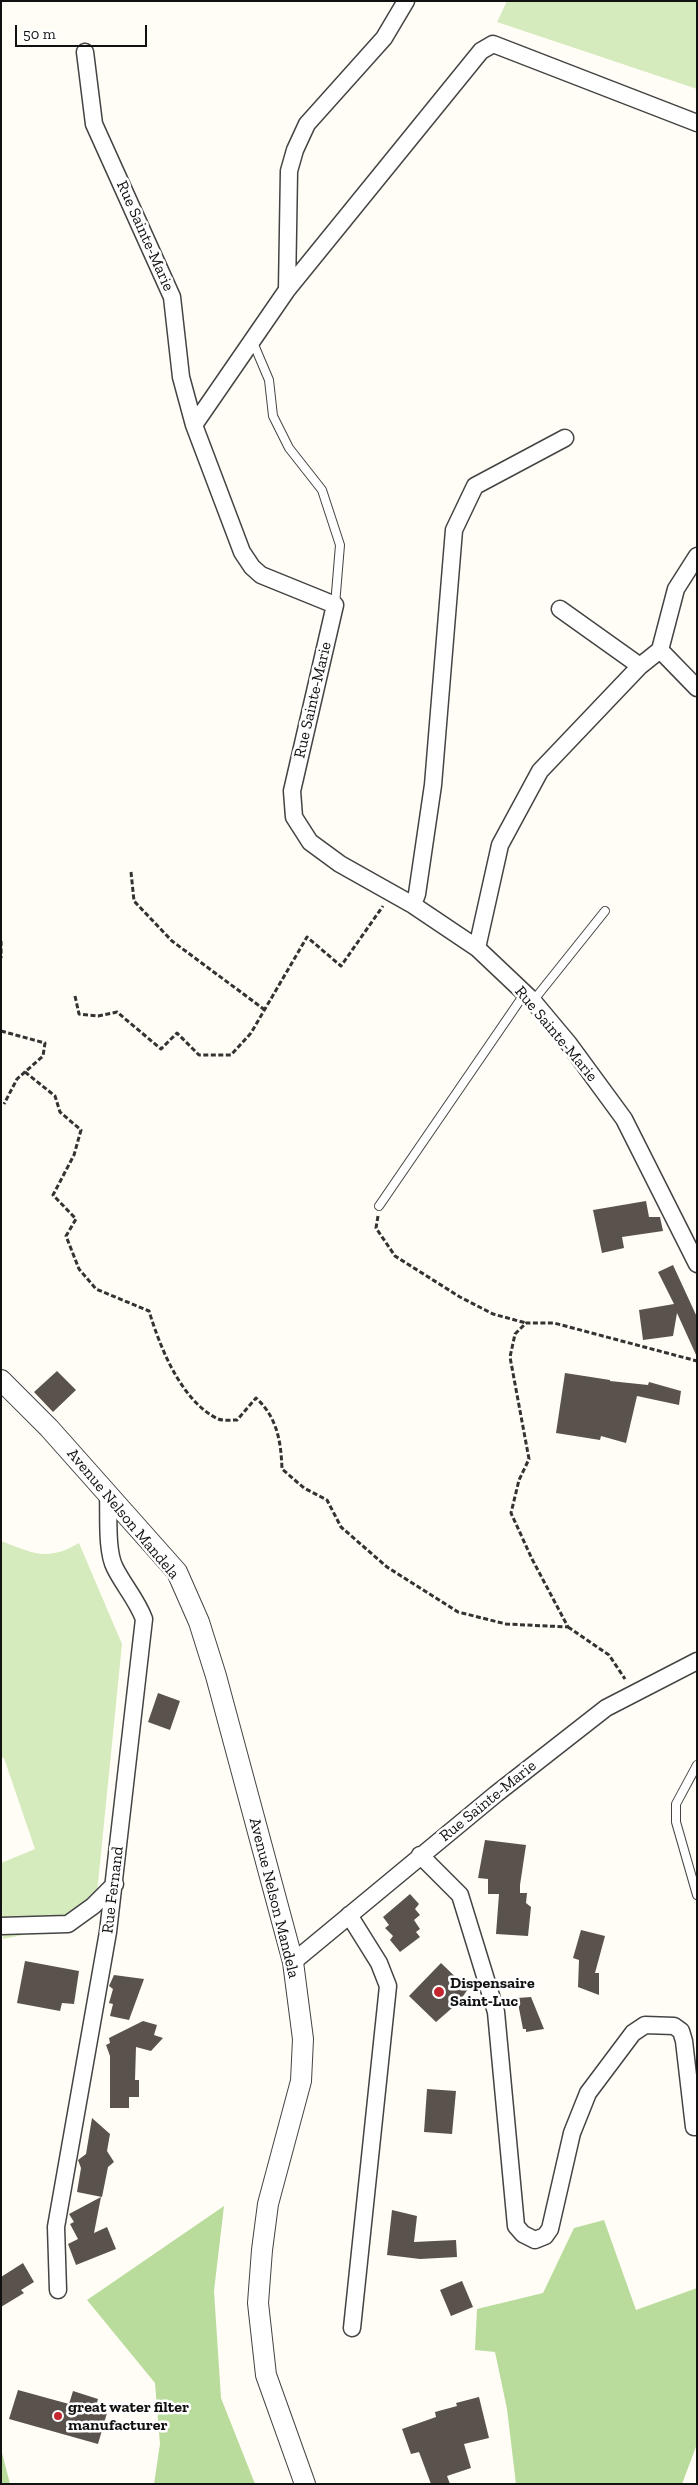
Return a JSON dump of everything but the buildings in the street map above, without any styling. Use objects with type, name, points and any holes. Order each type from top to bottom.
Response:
[{"type":"street","points":[[287,290],[288,171],[295,150],[307,124],[384,38],[406,1]]},
{"type":"street","points":[[194,425],[287,290],[480,51],[493,44],[697,123]]},
{"type":"street","name":"Rue Sainte-Marie","points":[[85,52],[94,124],[172,297],[181,377],[194,425],[242,552],[252,567],[261,575],[335,605],[292,790],[294,817],[310,842],[340,864],[413,905],[477,948],[529,997],[569,1044],[624,1119],[697,1264]]},
{"type":"street","points":[[413,905],[417,894],[432,785],[454,530],[475,486],[565,438]]},
{"type":"street","points":[[477,948],[500,845],[540,771],[640,666],[660,650],[676,588],[697,556]]},
{"type":"street","points":[[560,610],[640,666]]},
{"type":"street","points":[[660,650],[697,688]]},
{"type":"street","name":"Avenue Nelson Mandela","points":[[1,1380],[49,1428],[177,1572],[199,1622],[219,1686],[293,1962],[303,2039],[301,2081],[268,2204],[258,2303],[266,2375],[305,2484]]},
{"type":"street","name":"Rue Fernand","points":[[58,2290],[56,2227],[108,1932],[144,1619],[140,1607],[114,1566],[108,1495]]},
{"type":"street","name":"Rue Sainte-Marie","points":[[293,1962],[420,1856],[606,1708],[697,1661]]},
{"type":"street","points":[[420,1856],[460,1895],[496,2012],[516,2226],[523,2234],[534,2240],[546,2236],[550,2229],[572,2133],[588,2093],[633,2033],[645,2025],[674,2026],[681,2031],[684,2041],[694,2127]]},
{"type":"street","points":[[1,1926],[68,1924],[93,1906],[114,1884]]},
{"type":"street","points":[[349,1915],[379,1963],[388,1986],[352,2328]]},
{"type":"lane","points":[[252,340],[269,380],[273,416],[289,448],[322,490],[340,545],[335,605]]},
{"type":"lane","points":[[379,1206],[446,1105],[529,997],[605,912]]},
{"type":"lane","points":[[697,1765],[676,1804],[676,1822],[697,1895]]},
{"type":"path","points":[[131,872],[134,902],[172,941],[265,1010]]},
{"type":"path","points":[[75,996],[79,1014],[98,1016],[117,1012],[161,1049],[177,1033],[200,1054],[230,1055],[251,1033],[307,938],[341,966],[392,893]]},
{"type":"path","points":[[1,941],[3,954],[1,958]]},
{"type":"path","points":[[1,1031],[44,1043],[43,1056],[17,1079],[4,1104]]},
{"type":"path","points":[[25,1072],[55,1096],[60,1112],[82,1130],[74,1155],[53,1195],[76,1219],[66,1236],[79,1269],[96,1289],[149,1311],[168,1363],[194,1399],[219,1419],[237,1420],[256,1398],[268,1409],[281,1444],[282,1469],[304,1488],[327,1500],[341,1527],[387,1567],[458,1612],[506,1624],[568,1627]]},
{"type":"path","points":[[379,1206],[376,1228],[395,1256],[460,1297],[493,1314],[526,1323],[554,1324],[697,1360]]},
{"type":"path","points":[[526,1323],[515,1334],[510,1357],[528,1459],[519,1480],[511,1512],[537,1568],[568,1627],[609,1655],[635,1693]]},
{"type":"green space","points":[[507,1],[697,1],[697,89],[497,22]]},
{"type":"green space","points":[[1,1541],[40,1554],[58,1552],[79,1543],[122,1644],[97,1893],[63,1927],[3,1939],[1,1863],[35,1849],[4,1758],[1,1758]]},
{"type":"green space","points":[[224,2206],[214,2291],[221,2398],[255,2484],[154,2484],[160,2444],[155,2383],[87,2300]]},
{"type":"green space","points":[[604,2220],[636,2310],[697,2288],[697,2444],[682,2484],[516,2484],[507,2409],[495,2352],[475,2350],[477,2309],[543,2293],[574,2228]]},
{"type":"green space","points":[[1,2449],[10,2484],[1,2484]]},
{"type":"place","name":"Dispensaire Saint-Luc","points":[[439,1992]]},
{"type":"place","name":"great water filter manufacturer","points":[[58,2416]]}]
